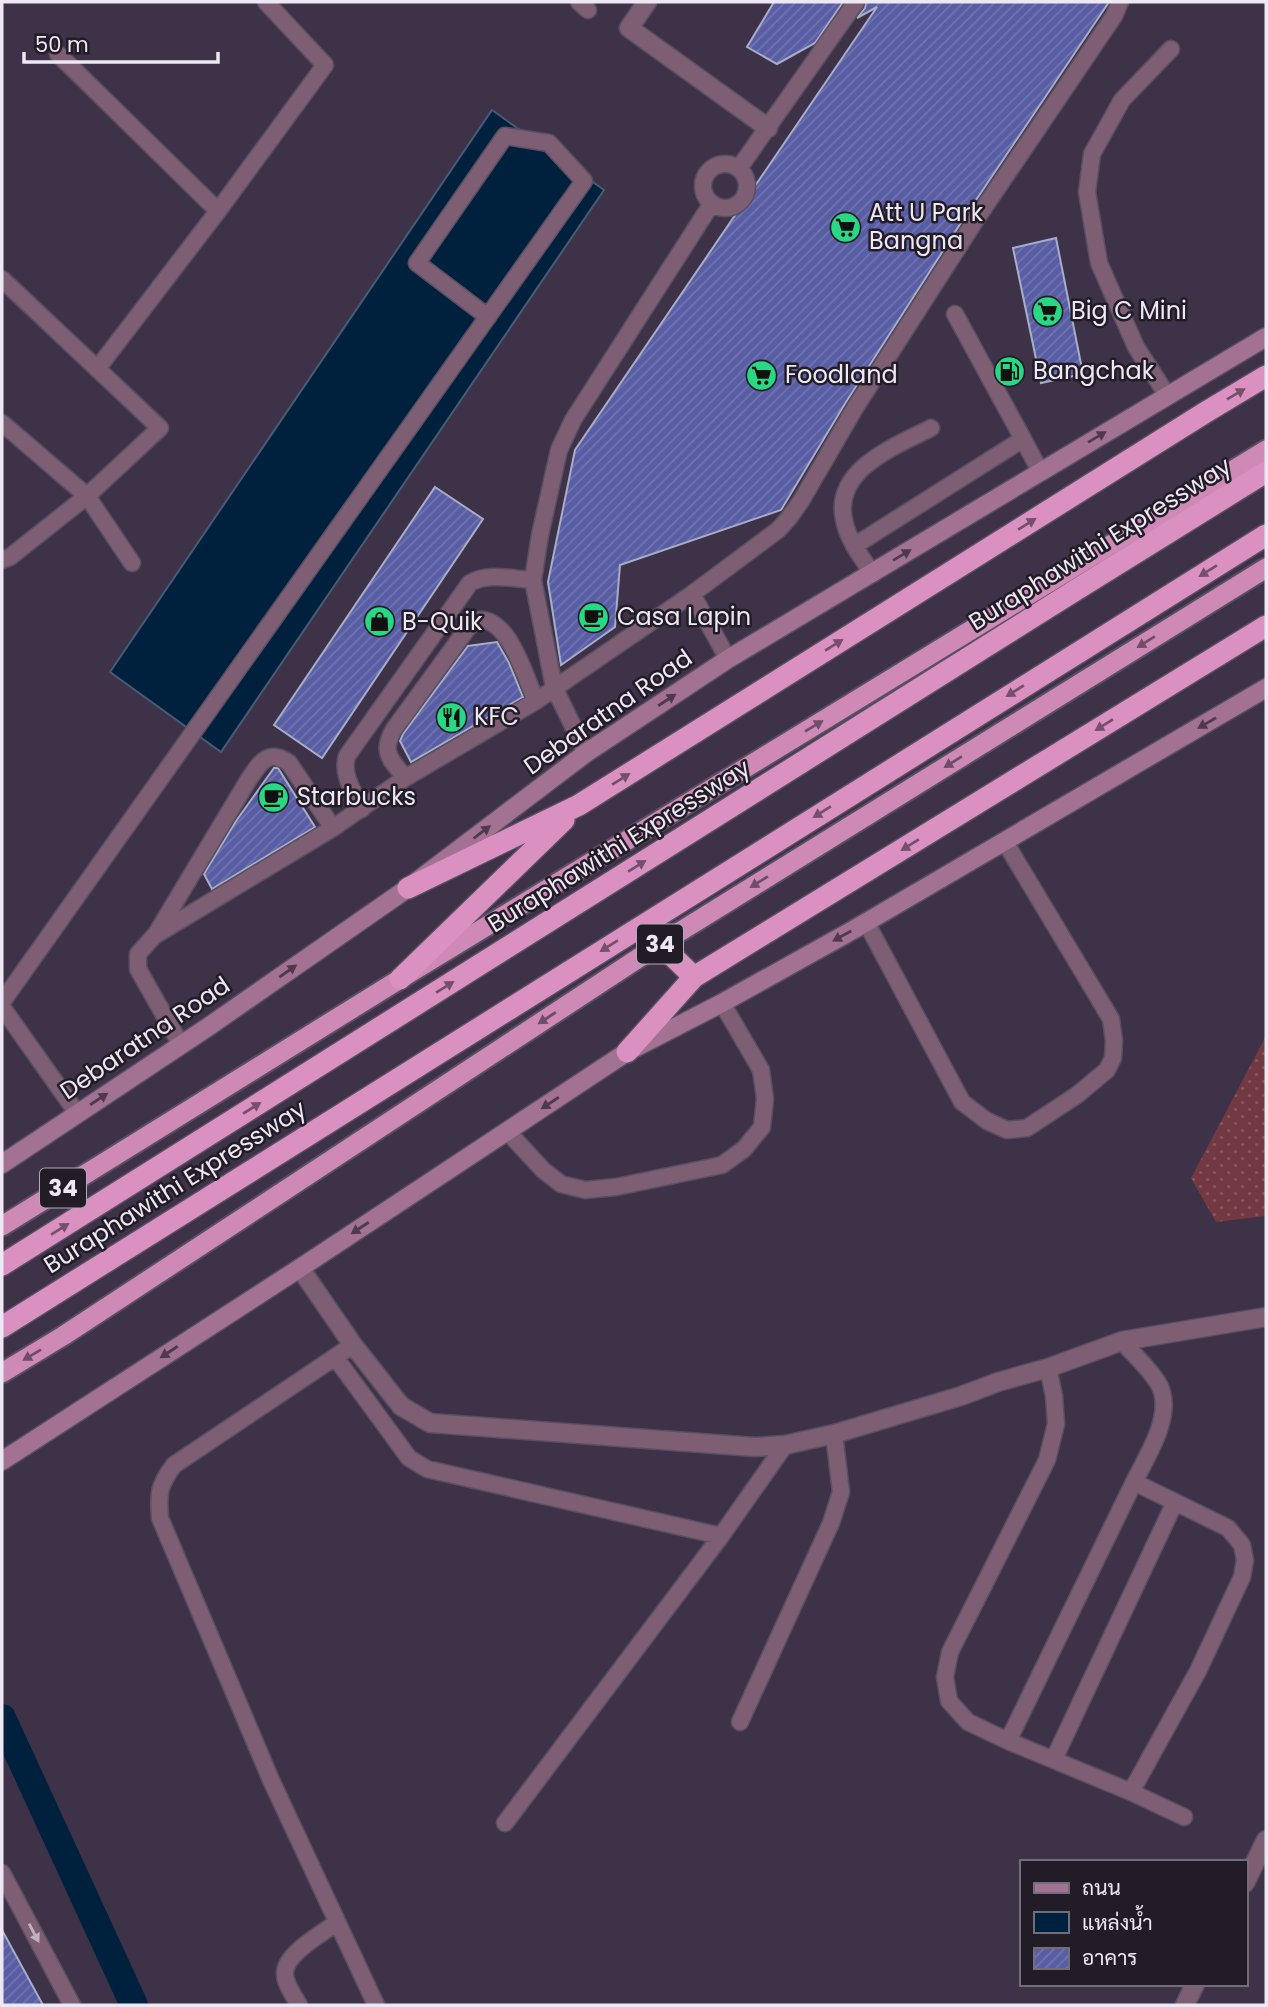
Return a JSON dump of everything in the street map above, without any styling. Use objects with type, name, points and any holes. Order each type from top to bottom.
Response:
[{"type":"highway","points":[[408,888],[579,805],[1266,376]]},
{"type":"highway","name":"34","points":[[2,1226],[400,979],[1266,450]]},
{"type":"highway","name":"Buraphawithi Expressway","points":[[2,1265],[1266,472]]},
{"type":"highway","name":"Buraphawithi Expressway","points":[[2,1327],[1266,535]]},
{"type":"highway","name":"34","points":[[2,1373],[63,1336],[660,944],[1266,568]]},
{"type":"highway","points":[[627,1052],[694,977],[1266,626]]},
{"type":"highway","points":[[400,979],[579,805]]},
{"type":"highway","points":[[660,944],[694,977]]},
{"type":"main road","name":"Debaratna Road","points":[[2,1164],[181,1045],[408,888],[586,753],[728,659],[1266,337]]},
{"type":"main road","points":[[3,1460],[627,1052],[722,1003],[866,922],[1266,688]]},
{"type":"street","points":[[647,2],[629,28],[768,128]]},
{"type":"street","points":[[300,1268],[353,1345],[401,1406],[430,1423],[755,1447],[785,1445],[834,1434],[1048,1368],[1122,1341],[1266,1317]]},
{"type":"street","points":[[1247,1878],[1266,1840]]},
{"type":"street","points":[[1185,2005],[1194,1986]]},
{"type":"lane","points":[[97,369],[326,65],[267,2]]},
{"type":"lane","points":[[739,168],[856,2]]},
{"type":"lane","points":[[154,936],[333,828],[405,778],[536,701],[692,594],[758,545],[789,518],[885,361],[975,221],[1114,16],[1120,2]]},
{"type":"lane","points":[[1167,395],[1136,346],[1099,263],[1087,192],[1092,154],[1122,100],[1171,49]]},
{"type":"lane","points":[[58,54],[218,211]]},
{"type":"lane","points":[[2,1002],[488,317],[584,181],[550,143],[505,136],[417,263],[488,317]]},
{"type":"lane","points":[[725,163],[739,168],[744,174],[747,187],[742,200],[723,208],[712,203],[704,190],[706,175],[717,165],[725,163]]},
{"type":"lane","points":[[586,753],[554,687],[533,580],[559,450],[564,437],[712,203]]},
{"type":"lane","points":[[2,279],[160,428],[88,496],[10,557],[2,560]]},
{"type":"lane","points":[[954,314],[1040,471]]},
{"type":"lane","points":[[2,423],[88,496],[132,563]]},
{"type":"lane","points":[[873,573],[853,546],[844,519],[845,496],[855,476],[869,461],[931,428]]},
{"type":"lane","points":[[853,546],[1023,439]]},
{"type":"lane","points":[[362,809],[347,776],[347,756],[470,583],[489,577],[533,580]]},
{"type":"lane","points":[[692,594],[728,659]]},
{"type":"lane","points":[[405,778],[387,753],[388,741],[402,718],[476,620],[487,620],[502,630],[511,643],[536,701]]},
{"type":"lane","points":[[181,1045],[138,969],[138,954],[154,936],[261,761],[278,757],[289,763],[333,828]]},
{"type":"lane","points":[[866,922],[961,1102],[987,1121],[1007,1130],[1027,1128],[1077,1095],[1107,1070],[1113,1058],[1114,1041],[1111,1019],[1005,842]]},
{"type":"lane","points":[[507,1131],[561,1184],[585,1190],[615,1187],[722,1166],[744,1149],[762,1127],[765,1099],[761,1070],[722,1003]]},
{"type":"lane","points":[[2,1007],[78,1113]]},
{"type":"lane","points":[[1008,1741],[1157,1436],[1165,1412],[1160,1385],[1122,1341]]},
{"type":"lane","points":[[353,1345],[174,1465],[162,1480],[158,1499],[160,1518],[271,1780],[376,2005]]},
{"type":"lane","points":[[335,1357],[410,1458],[427,1469],[721,1536]]},
{"type":"lane","points":[[1048,1368],[1056,1424],[1047,1460],[950,1652],[945,1677],[948,1701],[968,1721],[1008,1741],[1131,1792],[1184,1818]]},
{"type":"lane","points":[[740,1722],[831,1523],[841,1492],[834,1434]]},
{"type":"lane","points":[[505,1824],[721,1536],[785,1445]]},
{"type":"lane","points":[[1131,1792],[1198,1671],[1242,1577],[1245,1560],[1242,1545],[1228,1528],[1134,1482]]},
{"type":"lane","points":[[1054,1759],[1175,1502]]},
{"type":"lane","points":[[2,1873],[72,2005]]},
{"type":"lane","points":[[299,2005],[284,1977],[286,1967],[291,1957],[336,1923]]},
{"type":"shaded area","points":[[1266,1036],[1266,1216],[1216,1222],[1191,1178]]},
{"type":"water","points":[[492,110],[604,190],[221,752],[110,672]]},
{"type":"building","points":[[774,2],[843,2],[815,43],[777,64],[747,47]]},
{"type":"building","name":"Att U Park Bangna","points":[[866,2],[1109,2],[966,215],[846,402],[781,510],[620,565],[615,627],[561,665],[548,582],[575,450],[877,7],[857,18]]},
{"type":"building","name":"Big C Mini","points":[[1056,238],[1083,374],[1041,383],[1013,248]]},
{"type":"building","name":"B-Quik","points":[[435,487],[483,519],[322,758],[274,725]]},
{"type":"building","name":"KFC","points":[[497,642],[523,697],[411,762],[400,741],[403,734],[468,646]]},
{"type":"building","name":"Starbucks","points":[[274,768],[278,768],[315,827],[212,889],[204,874],[236,821]]},
{"type":"building","points":[[2,1930],[43,2005],[2,2005]]},
{"type":"waterway","points":[[2,1718],[134,2005]]},
{"type":"place","name":"Att U Park Bangna","points":[[846,227]]},
{"type":"place","name":"Big C Mini","points":[[1048,311]]},
{"type":"place","name":"Bangchak","points":[[1010,371]]},
{"type":"place","name":"Foodland","points":[[762,375]]},
{"type":"place","name":"Casa Lapin","points":[[594,617]]},
{"type":"place","name":"B-Quik","points":[[379,622]]},
{"type":"place","name":"KFC","points":[[451,717]]},
{"type":"place","name":"Starbucks","points":[[274,797]]}]
